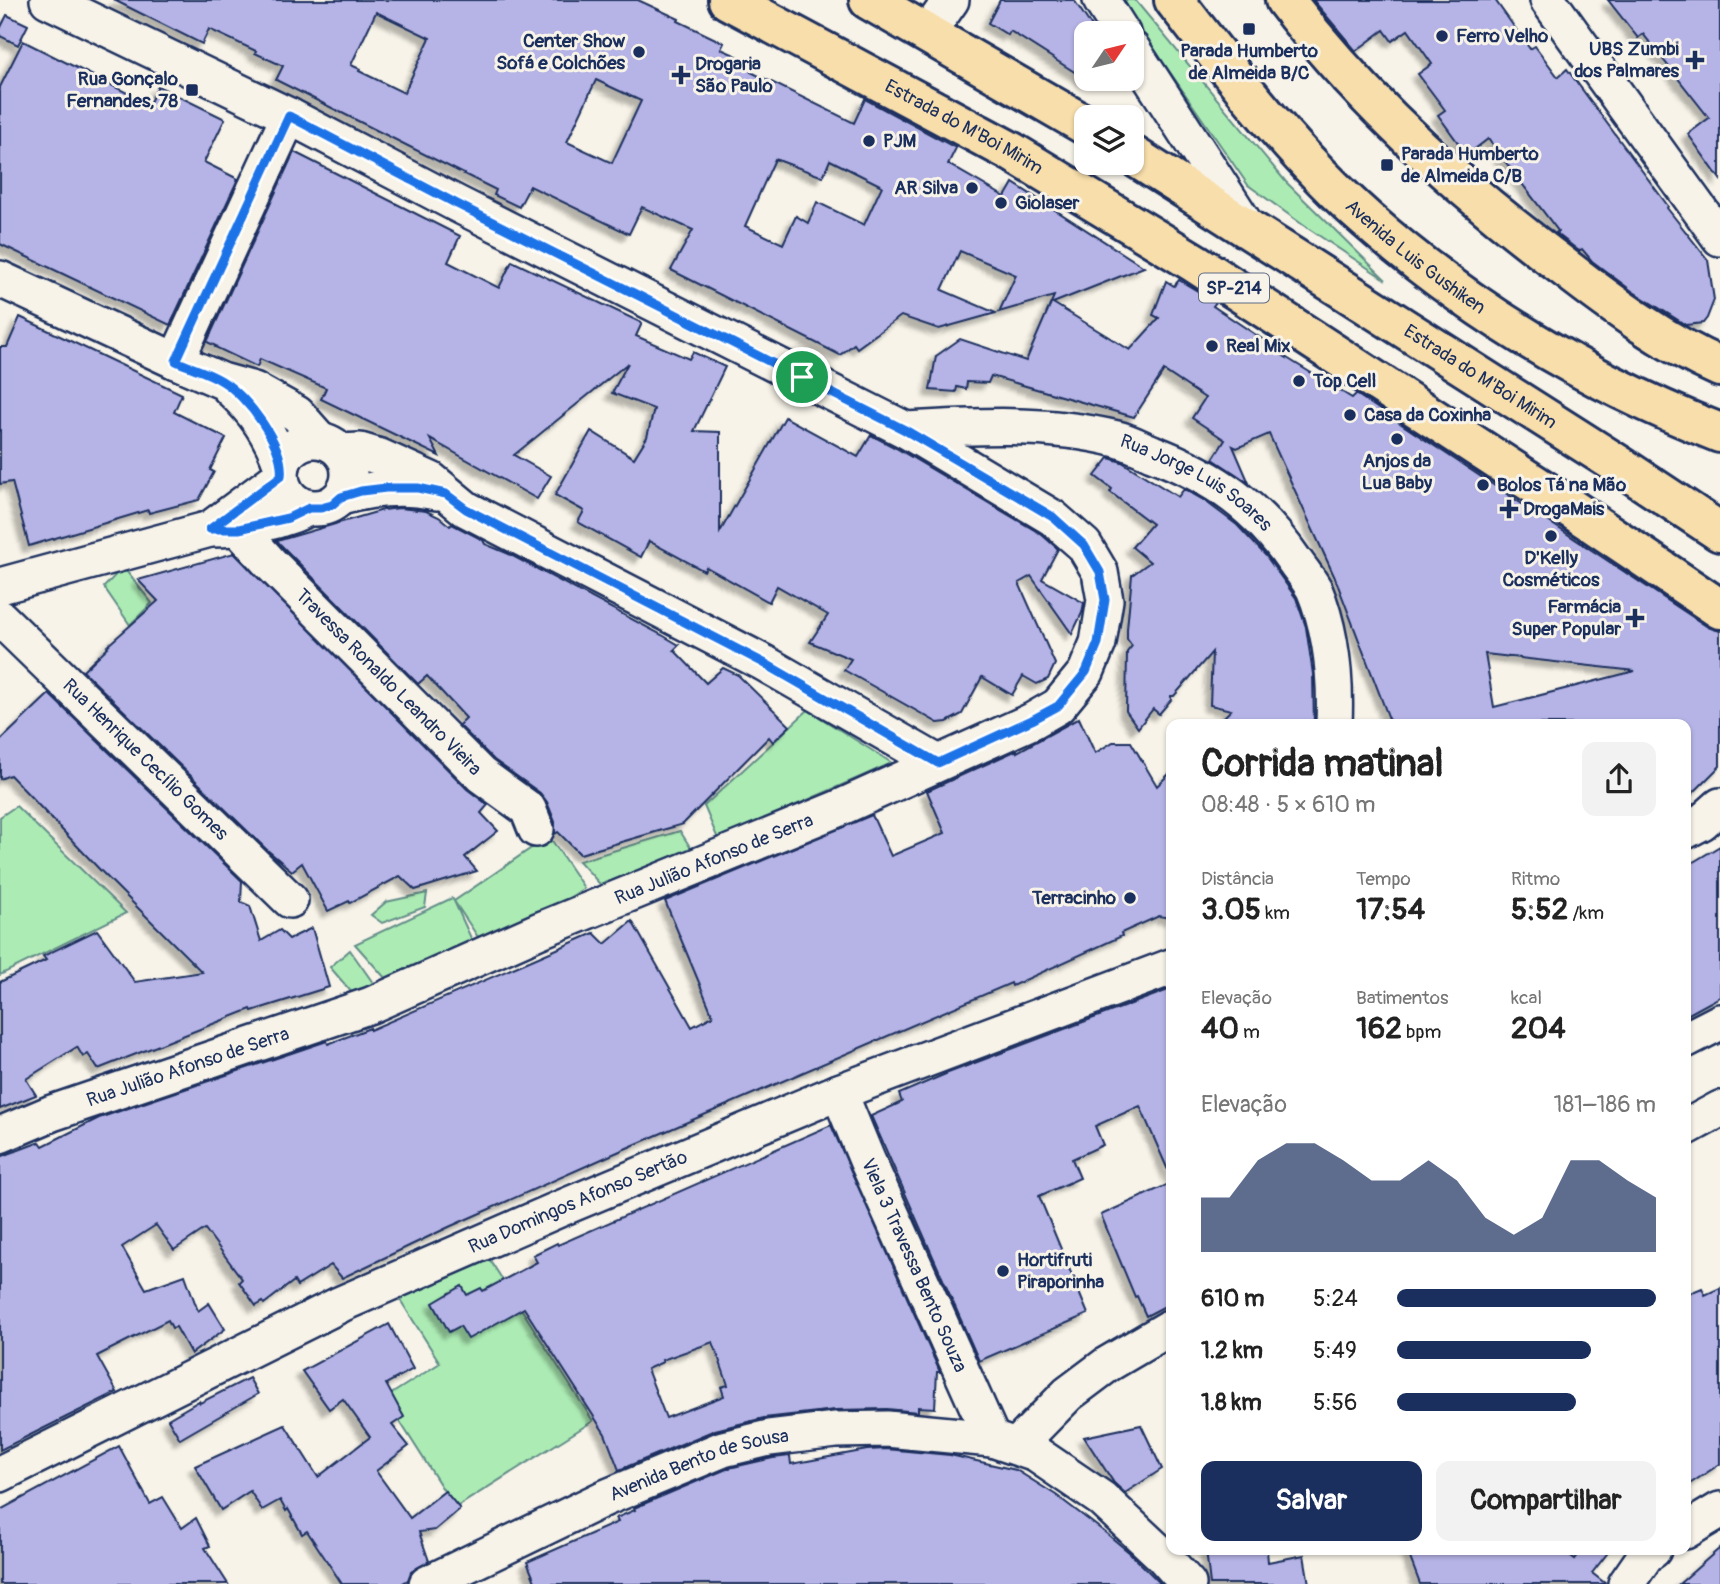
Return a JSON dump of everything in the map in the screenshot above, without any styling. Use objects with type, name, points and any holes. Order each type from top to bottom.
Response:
[{"type":"main road","name":"Estrada do M'Boi Mirim","points":[[728,0],[1012,152],[1195,263],[1560,501],[1720,609]]},
{"type":"main road","points":[[869,0],[1074,118]]},
{"type":"main road","name":"Avenida Luis Gushiken","points":[[1174,0],[1243,88],[1307,162],[1366,219],[1432,272],[1492,316],[1568,363],[1671,414],[1720,433]]},
{"type":"main road","points":[[1285,0],[1315,39],[1372,102],[1505,223],[1607,299],[1704,356]]},
{"type":"main road","name":"Estrada do M'Boi Mirim","points":[[1144,163],[1720,532]]},
{"type":"street","name":"Rua Julião Afonso de Serra","points":[[0,1135],[78,1104],[371,1005],[538,931],[837,809],[1020,726],[1058,706],[1086,672],[1098,643],[1105,600],[1100,572],[1084,545],[1053,517],[905,430],[289,116],[48,0]]},
{"type":"street","points":[[928,33],[951,0]]},
{"type":"street","points":[[1101,0],[1114,21]]},
{"type":"street","points":[[1548,0],[1720,238]]},
{"type":"street","points":[[1144,68],[1247,227]]},
{"type":"street","points":[[176,361],[289,116]]},
{"type":"street","points":[[0,279],[176,361],[222,381],[254,390],[297,414],[347,462],[350,474],[348,487],[325,503],[298,504],[289,497],[284,487],[275,446],[263,424],[249,405],[222,381]]},
{"type":"street","name":"Rua Jorge Luis Soares","points":[[905,430],[983,426],[1050,428],[1118,440],[1182,464],[1223,486],[1255,512],[1279,538],[1313,588],[1330,638],[1334,719]]},
{"type":"street","points":[[225,529],[282,471],[287,455],[296,446],[307,441],[380,457],[431,480],[466,509],[764,663],[938,763]]},
{"type":"street","points":[[0,586],[225,529],[288,518],[361,491],[418,488],[446,494]]},
{"type":"street","name":"Travessa Ronaldo Leandro Vieira","points":[[225,529],[280,573],[481,775],[528,809],[536,830]]},
{"type":"street","name":"Rua Henrique Cecílio Gomes","points":[[0,618],[290,900]]},
{"type":"street","points":[[1691,828],[1720,807]]},
{"type":"street","name":"Rua Domingos Afonso Sertão","points":[[0,1474],[341,1304],[557,1210],[839,1091],[1166,969]]},
{"type":"street","points":[[1691,1037],[1720,1022]]},
{"type":"street","name":"Viela 3 Travessa Bento Souza","points":[[839,1091],[867,1160],[1005,1442]]},
{"type":"street","points":[[1691,1125],[1720,1110]]},
{"type":"street","points":[[1005,1442],[1108,1364],[1166,1330]]},
{"type":"street","name":"Avenida Bento de Sousa","points":[[427,1584],[605,1498],[723,1449],[769,1438],[836,1430],[887,1429],[1005,1442],[1052,1462],[1102,1499],[1163,1556],[1188,1584]]},
{"type":"street","points":[[1691,1527],[1720,1510]]},
{"type":"street","points":[[1626,1584],[1644,1555]]},
{"type":"green space","points":[[1120,0],[1135,0],[1286,182],[1386,280],[1248,185],[1144,35],[1144,21],[1135,21]]},
{"type":"green space","points":[[123,567],[152,603],[130,625],[104,587]]},
{"type":"green space","points":[[808,710],[892,763],[718,839],[704,806]]},
{"type":"green space","points":[[16,806],[126,913],[0,975],[0,817]]},
{"type":"green space","points":[[680,831],[692,850],[607,892],[579,861]]},
{"type":"green space","points":[[549,836],[584,888],[488,952],[454,901]]},
{"type":"green space","points":[[427,893],[425,907],[382,923],[371,915],[386,902]]},
{"type":"green space","points":[[452,898],[476,949],[393,987],[355,944]]},
{"type":"green space","points":[[350,950],[378,990],[359,1001],[330,967]]},
{"type":"green space","points":[[481,1246],[593,1421],[455,1508],[385,1398],[440,1363],[399,1298]]},
{"type":"building","points":[[114,0],[638,0],[724,43],[721,49],[755,64],[751,72],[854,123],[865,99],[956,148],[948,164],[1005,197],[1013,183],[1144,267],[1053,303],[1130,350],[1159,318],[1153,315],[1166,281],[1174,286],[1179,280],[1216,302],[1213,306],[1283,353],[1282,355],[1352,398],[1356,394],[1708,627],[1720,631],[1720,766],[1691,795],[1691,719],[1389,719],[1335,578],[1269,434],[1237,448],[1233,446],[1249,483],[1213,459],[1225,440],[1192,418],[1205,398],[1164,371],[1134,417],[991,376],[988,383],[967,382],[966,389],[957,387],[956,392],[930,390],[936,356],[960,339],[1026,361],[1054,296],[999,312],[1016,275],[960,251],[942,290],[996,313],[939,329],[901,316],[857,348],[854,344],[840,355],[671,270],[693,230],[642,207],[629,234],[530,186],[519,207],[494,195],[496,190],[276,80],[283,66],[209,29],[202,44]],"holes":[[[376,12],[430,38],[404,93],[351,65]],[[596,80],[641,101],[612,163],[567,142]],[[775,159],[823,177],[830,160],[882,186],[864,225],[817,202],[808,223],[796,216],[783,244],[745,226]],[[1485,654],[1635,671],[1494,707]]]},
{"type":"building","points":[[1000,0],[1074,0],[1088,21],[1074,21],[1074,72],[1010,31],[1008,35],[988,23]]},
{"type":"building","points":[[1313,0],[1495,0],[1530,49],[1535,46],[1558,77],[1567,69],[1667,208],[1708,260],[1714,300],[1703,323],[1686,325],[1632,291],[1592,261],[1582,249],[1579,251],[1556,233],[1558,231],[1488,139],[1467,155],[1438,115],[1445,110],[1418,74],[1432,64],[1408,30],[1392,41],[1384,30],[1356,51]]},
{"type":"building","points":[[1608,0],[1720,0],[1720,179],[1688,134],[1709,118],[1643,34],[1638,38]]},
{"type":"building","points":[[7,15],[28,25],[18,45],[0,36],[0,29]]},
{"type":"building","points":[[23,41],[149,104],[158,86],[225,119],[204,162],[238,179],[170,325],[0,244],[0,87]]},
{"type":"building","points":[[294,152],[460,236],[448,262],[499,288],[512,261],[642,323],[636,336],[689,359],[693,352],[725,367],[694,431],[720,432],[720,532],[785,417],[858,457],[871,435],[1041,534],[1058,549],[1042,579],[1084,603],[1072,634],[1031,576],[1019,583],[1055,664],[1048,679],[1037,684],[1023,676],[1012,695],[982,677],[962,714],[947,722],[938,723],[844,670],[851,659],[810,642],[828,615],[777,586],[769,602],[706,567],[704,571],[649,541],[641,557],[578,522],[584,511],[555,495],[591,431],[634,458],[647,437],[654,409],[612,393],[628,363],[514,455],[551,476],[537,499],[430,439],[439,456],[321,399],[326,388],[260,359],[257,367],[207,342]]},
{"type":"building","points":[[20,317],[182,394],[174,412],[226,438],[210,470],[214,472],[199,500],[149,513],[148,510],[29,546],[12,482],[0,484],[0,347],[7,347]]},
{"type":"building","points":[[1109,458],[1122,462],[1178,497],[1184,489],[1237,525],[1266,556],[1296,598],[1306,627],[1313,674],[1314,719],[1222,719],[1231,710],[1210,705],[1212,652],[1174,696],[1171,696],[1171,700],[1159,714],[1153,709],[1138,728],[1126,711],[1127,652],[1132,646],[1127,639],[1127,629],[1132,575],[1150,562],[1132,547],[1152,524],[1110,492],[1112,489],[1095,476]]},
{"type":"building","points":[[400,508],[426,511],[439,517],[450,526],[452,524],[483,540],[485,544],[662,635],[679,645],[674,650],[706,683],[723,668],[738,675],[790,726],[773,742],[769,737],[683,824],[580,854],[558,832],[555,834],[555,822],[540,793],[494,760],[459,725],[466,718],[427,676],[418,684],[277,541],[383,510]]},
{"type":"building","points":[[234,553],[467,789],[488,805],[481,813],[498,831],[465,857],[477,871],[415,890],[400,876],[350,903],[349,901],[328,911],[302,863],[292,871],[266,849],[83,671],[158,601],[138,580]]},
{"type":"building","points":[[49,694],[242,881],[241,902],[250,906],[261,941],[280,930],[289,939],[312,928],[329,987],[252,1011],[251,1009],[98,1069],[88,1054],[83,1057],[77,1047],[26,1079],[36,1095],[0,1109],[0,982],[46,960],[43,956],[97,930],[135,982],[202,972],[10,775],[0,779],[0,741]]},
{"type":"building","points":[[1079,718],[1095,753],[1113,742],[1131,742],[1157,786],[1166,777],[1166,917],[1159,916],[1121,933],[1122,936],[1012,986],[1011,983],[620,1151],[342,1278],[331,1265],[297,1286],[294,1281],[264,1304],[263,1302],[256,1306],[239,1282],[242,1279],[205,1229],[174,1250],[156,1225],[122,1247],[146,1289],[185,1275],[198,1311],[209,1303],[225,1329],[191,1354],[176,1327],[172,1328],[168,1320],[97,1356],[117,1392],[0,1450],[0,1157],[40,1142],[43,1146],[99,1118],[327,1041],[328,1044],[370,1030],[594,933],[605,944],[632,921],[692,1027],[713,1016],[665,901],[872,815],[891,856],[945,833],[927,791],[1017,752]]},
{"type":"building","points":[[1720,846],[1720,997],[1691,1013],[1691,863]]},
{"type":"building","points":[[1166,991],[1166,1166],[1140,1106],[1095,1126],[1103,1145],[1072,1159],[1080,1178],[1039,1196],[1088,1314],[979,1361],[871,1116],[902,1102],[899,1094]]},
{"type":"building","points":[[831,1125],[940,1372],[937,1372],[935,1408],[918,1407],[918,1412],[887,1409],[835,1410],[764,1418],[715,1430],[619,1470],[605,1434],[524,1308],[468,1339],[460,1326],[449,1332],[433,1303],[462,1286],[467,1295],[481,1288],[483,1291],[537,1262],[533,1255],[557,1243],[558,1245]],"holes":[[[713,1342],[728,1385],[721,1387],[724,1396],[666,1418],[647,1369],[663,1362],[662,1360]]]},
{"type":"building","points":[[1166,1185],[1166,1306],[1146,1316],[1137,1296],[1135,1297],[1101,1215]]},
{"type":"building","points":[[1702,1288],[1705,1295],[1720,1288],[1720,1464],[1691,1483],[1691,1293]]},
{"type":"building","points":[[389,1324],[413,1369],[386,1384],[404,1417],[392,1425],[409,1446],[376,1471],[410,1518],[445,1491],[460,1509],[435,1530],[419,1532],[429,1561],[411,1572],[408,1580],[401,1584],[342,1584],[307,1531],[302,1534],[280,1500],[262,1510],[250,1491],[221,1510],[195,1466],[285,1425],[318,1477],[370,1437],[343,1399],[329,1409],[302,1371]]},
{"type":"building","points":[[249,1378],[258,1394],[180,1439],[168,1419]]},
{"type":"building","points":[[1141,1425],[1162,1469],[1125,1493],[1114,1483],[1084,1437]]},
{"type":"building","points":[[119,1446],[150,1504],[163,1497],[182,1528],[196,1518],[210,1546],[205,1548],[228,1584],[0,1584],[0,1510]]},
{"type":"building","points":[[886,1449],[950,1455],[1016,1470],[1056,1495],[1106,1533],[1161,1584],[536,1584],[527,1562],[618,1522],[616,1518],[635,1510],[634,1508],[729,1468],[773,1458],[790,1456],[791,1464]]},
{"type":"building","points":[[1720,1548],[1720,1584],[1679,1584]]},
{"type":"building","points":[[1207,1555],[1267,1555],[1268,1562],[1304,1555],[1309,1584],[1210,1584]]},
{"type":"building","points":[[1409,1555],[1570,1555],[1575,1559],[1578,1555],[1606,1555],[1592,1573],[1606,1584],[1420,1584]]},
{"type":"place","name":"Parada Humberto de Almeida B/C","points":[[1249,29]]},
{"type":"place","name":"Ferro Velho","points":[[1442,36]]},
{"type":"place","name":"Center Show Sofá e Colchões","points":[[639,52]]},
{"type":"place","name":"UBS Zumbi dos Palmares","points":[[1695,60]]},
{"type":"place","name":"Drogaria São Paulo","points":[[681,75]]},
{"type":"place","name":"Rua Gonçalo Fernandes, 78","points":[[192,90]]},
{"type":"place","name":"PJM","points":[[869,141]]},
{"type":"place","name":"Parada Humberto de Almeida C/B","points":[[1387,165]]},
{"type":"place","name":"AR Silva","points":[[972,188]]},
{"type":"place","name":"Giolaser","points":[[1001,203]]},
{"type":"place","name":"Real Mix","points":[[1212,346]]},
{"type":"place","name":"Top Cell","points":[[1299,381]]},
{"type":"place","name":"Casa da Coxinha","points":[[1350,415]]},
{"type":"place","name":"Anjos da Lua Baby","points":[[1397,439]]},
{"type":"place","name":"Bolos Tá na Mão","points":[[1483,485]]},
{"type":"place","name":"DrogaMais","points":[[1509,509]]},
{"type":"place","name":"D'Kelly Cosméticos","points":[[1551,536]]},
{"type":"place","name":"Farmácia Super Popular","points":[[1635,618]]},
{"type":"place","name":"Terracinho","points":[[1130,898]]},
{"type":"place","name":"Hortifruti Piraporinha","points":[[1003,1271]]},
{"type":"route","points":[[289,116],[457,204],[802,377],[905,430],[1053,517],[1084,545],[1100,572],[1105,600],[1098,643],[1086,672],[1058,706],[938,763],[764,663],[466,509],[446,494],[418,488],[361,491],[341,497],[332,505],[309,508],[288,518],[239,529],[210,529],[281,476],[282,466],[275,446],[249,405],[222,381],[176,361],[289,116]]}]
